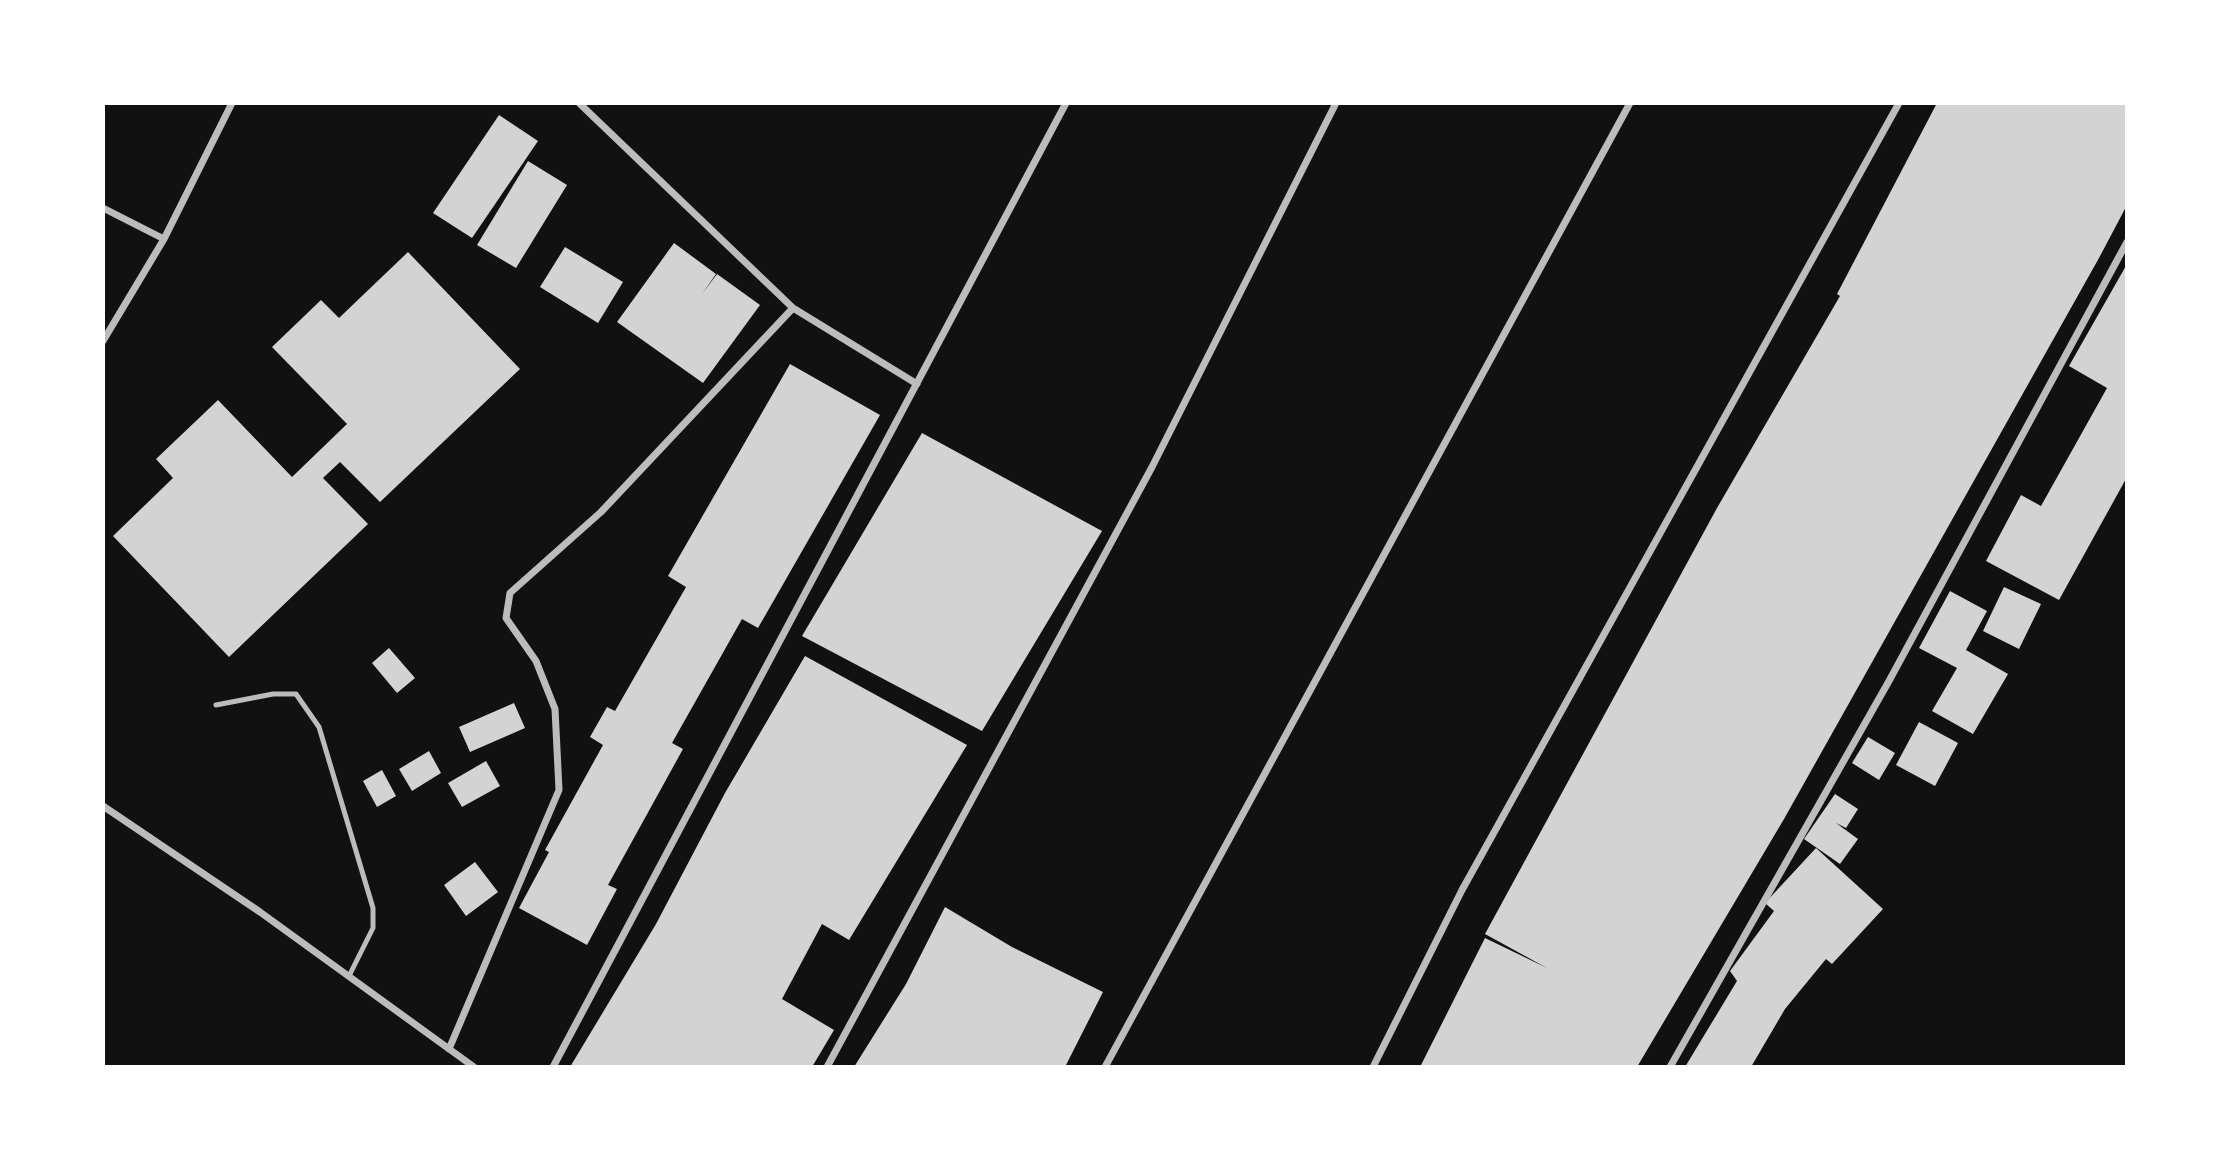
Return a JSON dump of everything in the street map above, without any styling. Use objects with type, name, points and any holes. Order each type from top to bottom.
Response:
[{"type":"street","points":[[103,341],[164,239],[232,103]]},
{"type":"street","points":[[579,103],[793,309],[917,384]]},
{"type":"street","points":[[553,1067],[1066,103]]},
{"type":"street","points":[[827,1067],[1152,467],[1336,103]]},
{"type":"street","points":[[1105,1067],[1630,103]]},
{"type":"street","points":[[1373,1067],[1462,890],[1899,103]]},
{"type":"street","points":[[103,208],[164,239]]},
{"type":"street","points":[[1670,1067],[1889,681],[2127,242]]},
{"type":"street","points":[[449,1049],[559,790],[555,709],[536,661],[506,618],[510,593],[601,512],[793,309]]},
{"type":"street","points":[[103,806],[349,976],[474,1067]]},
{"type":"lane","points":[[216,705],[273,694],[296,694],[319,727],[373,908],[373,928],[349,976]]},
{"type":"building","points":[[1937,103],[2127,103],[2127,205],[2099,258],[1784,819],[1637,1067],[1420,1067],[1485,938],[1547,968],[1485,934],[1717,508],[1840,296],[1837,294]]},
{"type":"building","points":[[499,115],[538,141],[472,238],[433,213]]},
{"type":"building","points":[[528,161],[567,185],[516,268],[477,245]]},
{"type":"building","points":[[674,243],[716,274],[702,294],[717,274],[760,305],[703,383],[617,322]]},
{"type":"building","points":[[565,247],[623,282],[598,323],[540,287]]},
{"type":"building","points":[[408,252],[520,369],[380,502],[340,462],[323,478],[368,524],[229,657],[113,536],[173,478],[156,459],[218,400],[292,477],[347,424],[272,347],[321,300],[339,318]]},
{"type":"building","points":[[2127,264],[2127,477],[2059,600],[1986,561],[2021,495],[2041,506],[2107,388],[2069,366]]},
{"type":"building","points":[[790,364],[880,415],[758,628],[742,619],[672,743],[683,749],[608,885],[617,889],[587,945],[519,908],[549,852],[545,850],[603,745],[590,737],[607,707],[615,711],[686,587],[668,576]]},
{"type":"building","points":[[922,433],[1102,531],[982,731],[802,636]]},
{"type":"building","points":[[2004,587],[2041,604],[2019,649],[1983,631]]},
{"type":"building","points":[[1950,591],[1987,611],[1966,650],[2008,674],[1973,734],[1932,711],[1957,668],[1919,648]]},
{"type":"building","points":[[389,648],[415,678],[397,693],[372,663]]},
{"type":"building","points":[[805,656],[967,745],[849,940],[822,924],[782,999],[834,1030],[812,1067],[570,1067],[656,924],[725,793]]},
{"type":"building","points":[[514,703],[525,728],[470,752],[459,727]]},
{"type":"building","points":[[1919,722],[1958,743],[1935,786],[1896,765]]},
{"type":"building","points":[[1868,737],[1895,753],[1879,780],[1852,763]]},
{"type":"building","points":[[429,751],[441,773],[412,791],[399,769]]},
{"type":"building","points":[[486,761],[500,786],[462,807],[448,783]]},
{"type":"building","points":[[382,770],[396,796],[377,807],[363,781]]},
{"type":"building","points":[[1835,794],[1858,809],[1846,828],[1836,823],[1858,839],[1840,864],[1804,839]]},
{"type":"building","points":[[1816,848],[1883,909],[1832,964],[1826,959],[1785,1009],[1751,1067],[1685,1067],[1737,981],[1730,971],[1774,911],[1765,903]]},
{"type":"building","points":[[475,862],[498,892],[466,916],[444,885]]},
{"type":"building","points":[[945,907],[1012,947],[1103,992],[1065,1067],[854,1067],[906,984]]}]
